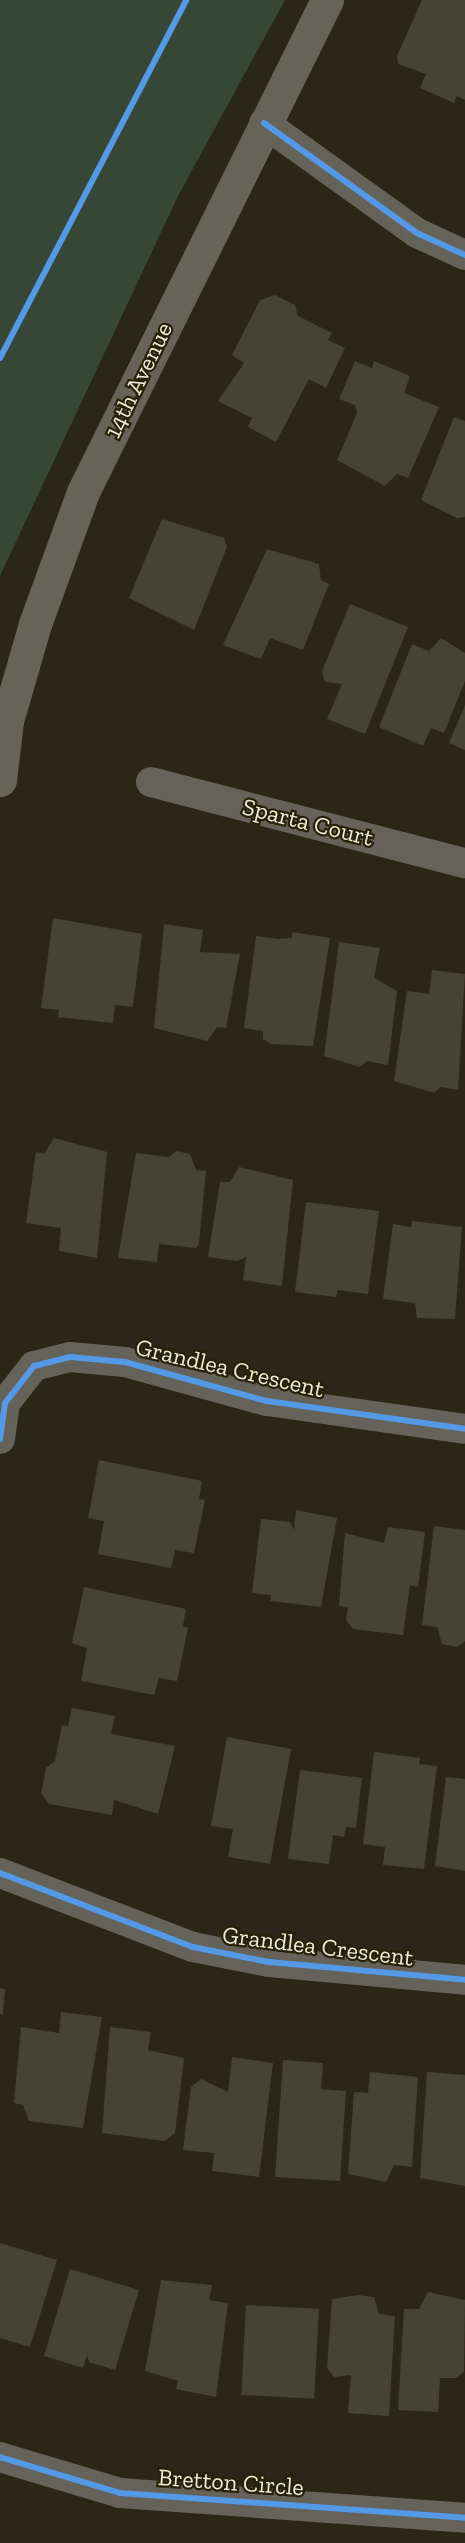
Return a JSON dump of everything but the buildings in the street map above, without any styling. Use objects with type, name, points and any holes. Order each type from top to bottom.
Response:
[{"type":"main road","name":"14th Avenue","points":[[0,780],[7,721],[32,635],[83,492],[327,0]]},
{"type":"street","points":[[264,123],[417,233],[465,255]]},
{"type":"street","name":"Sparta Court","points":[[151,782],[465,863]]},
{"type":"street","name":"Grandlea Crescent","points":[[0,1439],[5,1403],[34,1366],[70,1357],[125,1362],[267,1401],[465,1430]]},
{"type":"street","name":"Grandlea Crescent","points":[[0,1873],[193,1947],[269,1962],[465,1980]]},
{"type":"street","name":"Bretton Circle","points":[[0,2457],[120,2493],[465,2518]]},
{"type":"green space","points":[[0,0],[285,0],[178,196],[0,576]]},
{"type":"cycle path","points":[[0,358],[186,0]]},
{"type":"cycle path","points":[[264,123],[417,233],[465,255]]},
{"type":"cycle path","points":[[0,1439],[5,1403],[34,1366],[70,1357],[125,1362],[267,1401],[465,1429]]},
{"type":"cycle path","points":[[0,1873],[193,1947],[269,1962],[465,1980]]},
{"type":"cycle path","points":[[0,2457],[120,2493],[465,2518]]}]
